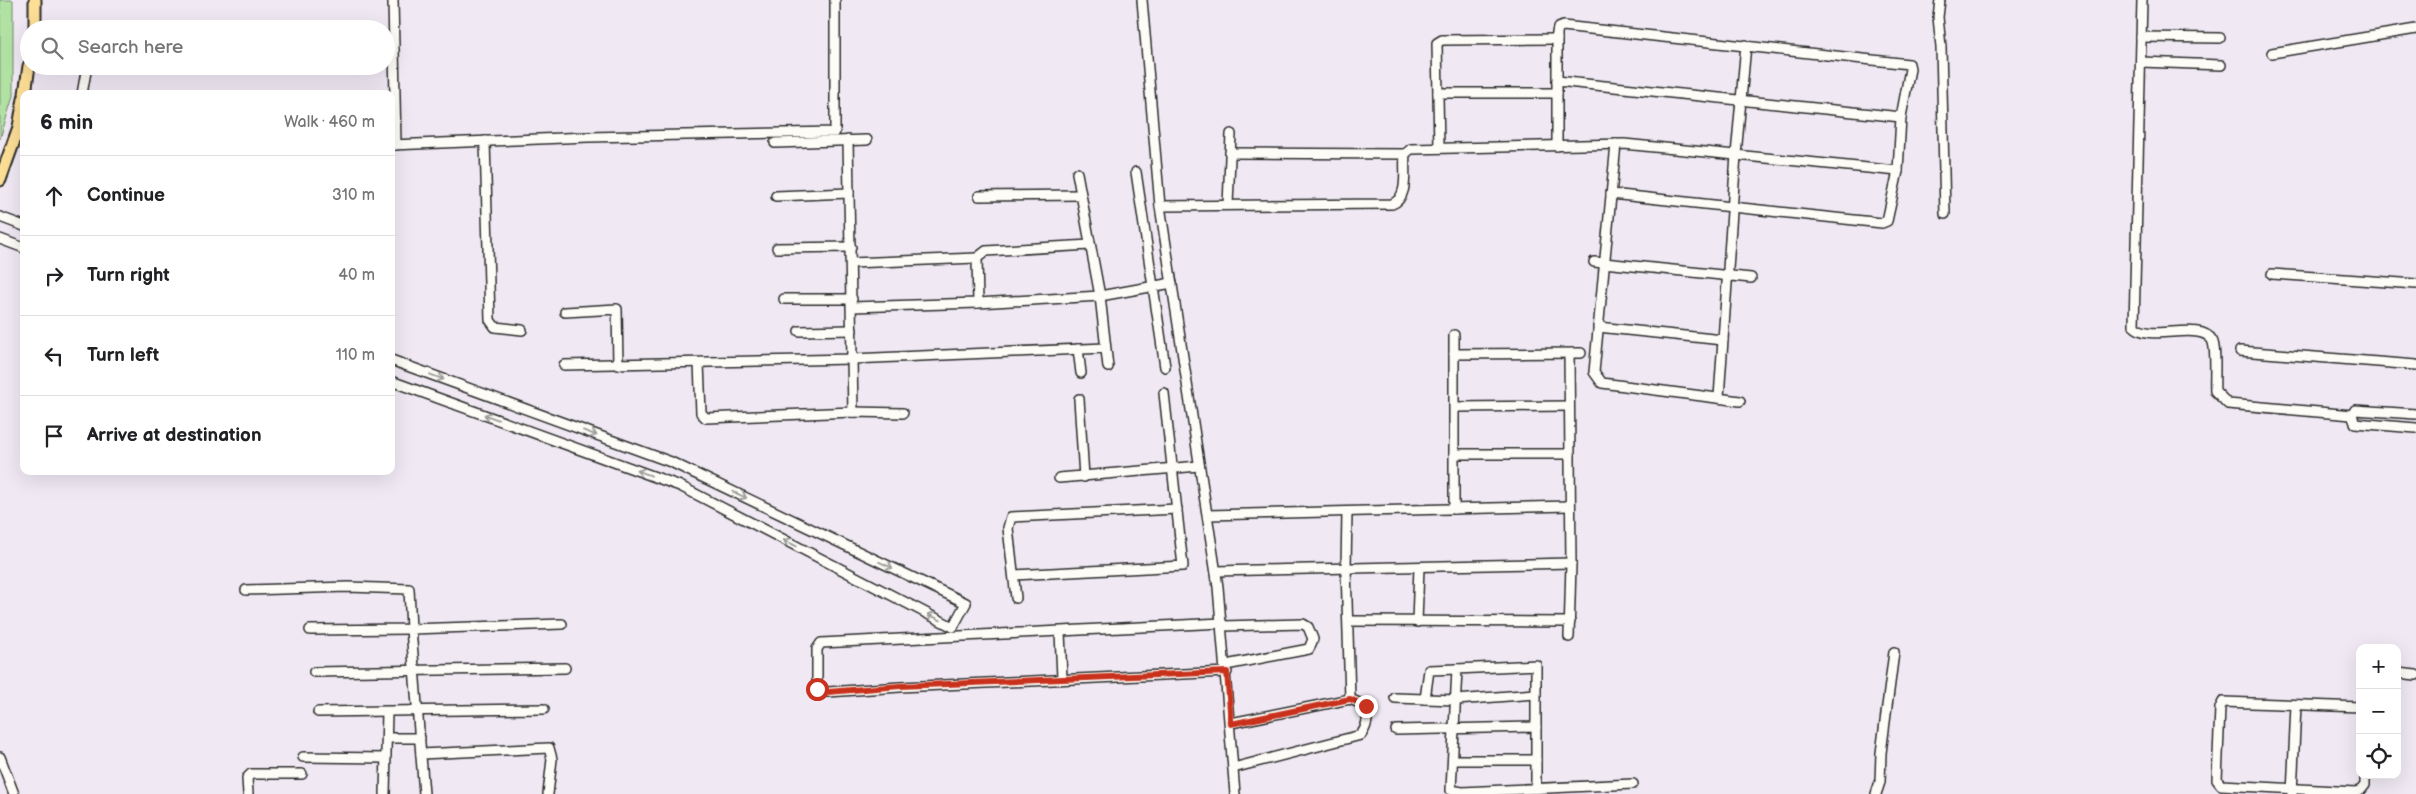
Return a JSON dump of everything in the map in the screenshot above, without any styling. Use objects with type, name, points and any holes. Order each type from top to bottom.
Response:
[{"type":"main road","points":[[35,0],[35,20]]},
{"type":"main road","points":[[26,90],[28,75]]},
{"type":"main road","points":[[0,180],[20,130]]},
{"type":"street","points":[[393,0],[393,20]]},
{"type":"street","points":[[395,145],[835,132],[834,0]]},
{"type":"street","points":[[1142,0],[1160,206],[1216,571],[1231,724],[1235,794]]},
{"type":"street","points":[[1940,0],[1938,17],[1945,214]]},
{"type":"street","points":[[2142,0],[2134,326],[2145,332],[2198,332],[2208,337],[2213,346],[2215,391],[2228,404],[2352,415]]},
{"type":"street","points":[[1557,146],[1557,40],[1558,28],[1563,26],[1909,64],[1910,69],[1901,118],[1898,171],[1888,218],[1882,223],[1611,194]]},
{"type":"street","points":[[2272,53],[2416,29]]},
{"type":"street","points":[[2142,36],[2220,38]]},
{"type":"street","points":[[1439,148],[1437,43],[1442,40],[1557,40]]},
{"type":"street","points":[[1719,397],[1732,206],[1746,45]]},
{"type":"street","points":[[2141,62],[2221,65]]},
{"type":"street","points":[[83,90],[85,75]]},
{"type":"street","points":[[394,75],[394,90]]},
{"type":"street","points":[[1557,81],[1901,118]]},
{"type":"street","points":[[1438,93],[1557,93]]},
{"type":"street","points":[[1228,204],[1231,134]]},
{"type":"street","points":[[848,140],[853,412]]},
{"type":"street","points":[[775,143],[867,140]]},
{"type":"street","points":[[485,141],[490,320],[495,326],[522,330]]},
{"type":"street","points":[[1230,153],[1405,154],[1411,149],[1616,144],[1898,171]]},
{"type":"street","points":[[1616,144],[1594,372],[1602,383],[1740,400]]},
{"type":"street","points":[[1160,206],[1392,204],[1398,202],[1404,188],[1405,154]]},
{"type":"street","points":[[1136,172],[1165,367]]},
{"type":"street","points":[[1078,174],[1080,195],[1100,296],[1108,367]]},
{"type":"street","points":[[776,196],[850,193]]},
{"type":"street","points":[[980,196],[1080,195]]},
{"type":"street","points":[[0,217],[20,224]]},
{"type":"street","points":[[0,239],[20,246]]},
{"type":"street","points":[[851,263],[977,258],[986,251],[1090,245]]},
{"type":"street","points":[[777,248],[851,247]]},
{"type":"street","points":[[977,258],[978,303]]},
{"type":"street","points":[[1594,262],[1751,278]]},
{"type":"street","points":[[2272,274],[2416,284]]},
{"type":"street","points":[[784,299],[852,303],[978,303],[1100,296],[1172,284]]},
{"type":"street","points":[[565,312],[617,309],[618,365]]},
{"type":"street","points":[[1598,327],[1723,340]]},
{"type":"street","points":[[799,331],[852,330]]},
{"type":"street","points":[[1454,335],[1454,509]]},
{"type":"street","points":[[564,365],[699,363],[1105,348]]},
{"type":"street","points":[[1078,349],[1081,373]]},
{"type":"street","points":[[2240,351],[2416,365]]},
{"type":"street","points":[[1454,354],[1580,353]]},
{"type":"street","points":[[1569,354],[1571,563],[1569,637]]},
{"type":"street","points":[[395,361],[670,462],[966,603],[953,627],[680,486],[395,382]]},
{"type":"street","points":[[699,363],[701,413],[706,418],[853,412],[903,413]]},
{"type":"street","points":[[1014,575],[1183,566],[1164,393]]},
{"type":"street","points":[[1079,399],[1084,477]]},
{"type":"street","points":[[1454,407],[1570,406]]},
{"type":"street","points":[[2352,415],[2355,410],[2416,414]]},
{"type":"street","points":[[2352,415],[2355,423],[2416,428]]},
{"type":"street","points":[[1454,454],[1570,454]]},
{"type":"street","points":[[1059,478],[1172,470],[1199,466]]},
{"type":"street","points":[[1208,515],[1570,506]]},
{"type":"street","points":[[1016,598],[1008,528],[1011,517],[1178,509]]},
{"type":"street","points":[[1348,512],[1346,568],[1350,699]]},
{"type":"street","points":[[1216,571],[1571,563]]},
{"type":"street","points":[[1417,622],[1419,567]]},
{"type":"street","points":[[246,590],[406,588],[410,593],[411,629],[424,794]]},
{"type":"street","points":[[1349,621],[1570,622]]},
{"type":"street","points":[[310,630],[562,624]]},
{"type":"street","points":[[1303,624],[1308,627],[1313,639],[1309,649],[1226,668],[828,692],[820,692],[817,689],[817,649],[821,643],[1222,625],[1303,624]]},
{"type":"street","points":[[1060,632],[1062,678]]},
{"type":"street","points":[[1876,794],[1880,782],[1881,753],[1894,652]]},
{"type":"street","points":[[1425,699],[1428,670],[1536,665],[1536,789]]},
{"type":"street","points":[[314,672],[564,668]]},
{"type":"street","points":[[1457,669],[1451,792],[1633,784]]},
{"type":"street","points":[[2401,673],[2416,675]]},
{"type":"street","points":[[1395,698],[1456,700],[1536,694]]},
{"type":"street","points":[[1231,724],[1350,699],[1366,706],[1368,719],[1367,727],[1361,736],[1233,768]]},
{"type":"street","points":[[2356,707],[2223,702],[2220,708],[2217,780],[2221,785],[2292,792],[2356,792],[2361,790],[2365,784],[2365,779]]},
{"type":"street","points":[[2292,792],[2296,705]]},
{"type":"street","points":[[318,712],[544,709]]},
{"type":"street","points":[[385,794],[387,712]]},
{"type":"street","points":[[1396,730],[1536,727]]},
{"type":"street","points":[[387,738],[420,738]]},
{"type":"street","points":[[421,754],[549,748],[552,759],[548,794]]},
{"type":"street","points":[[0,757],[14,794]]},
{"type":"street","points":[[303,757],[385,758]]},
{"type":"street","points":[[1453,760],[1536,760]]},
{"type":"street","points":[[248,794],[247,778],[251,774],[302,774]]},
{"type":"green space","points":[[0,0],[13,0],[13,96],[0,139]]},
{"type":"route","points":[[817,689],[820,692],[828,692],[900,686],[1227,672],[1231,724],[1350,699],[1366,706]]}]
